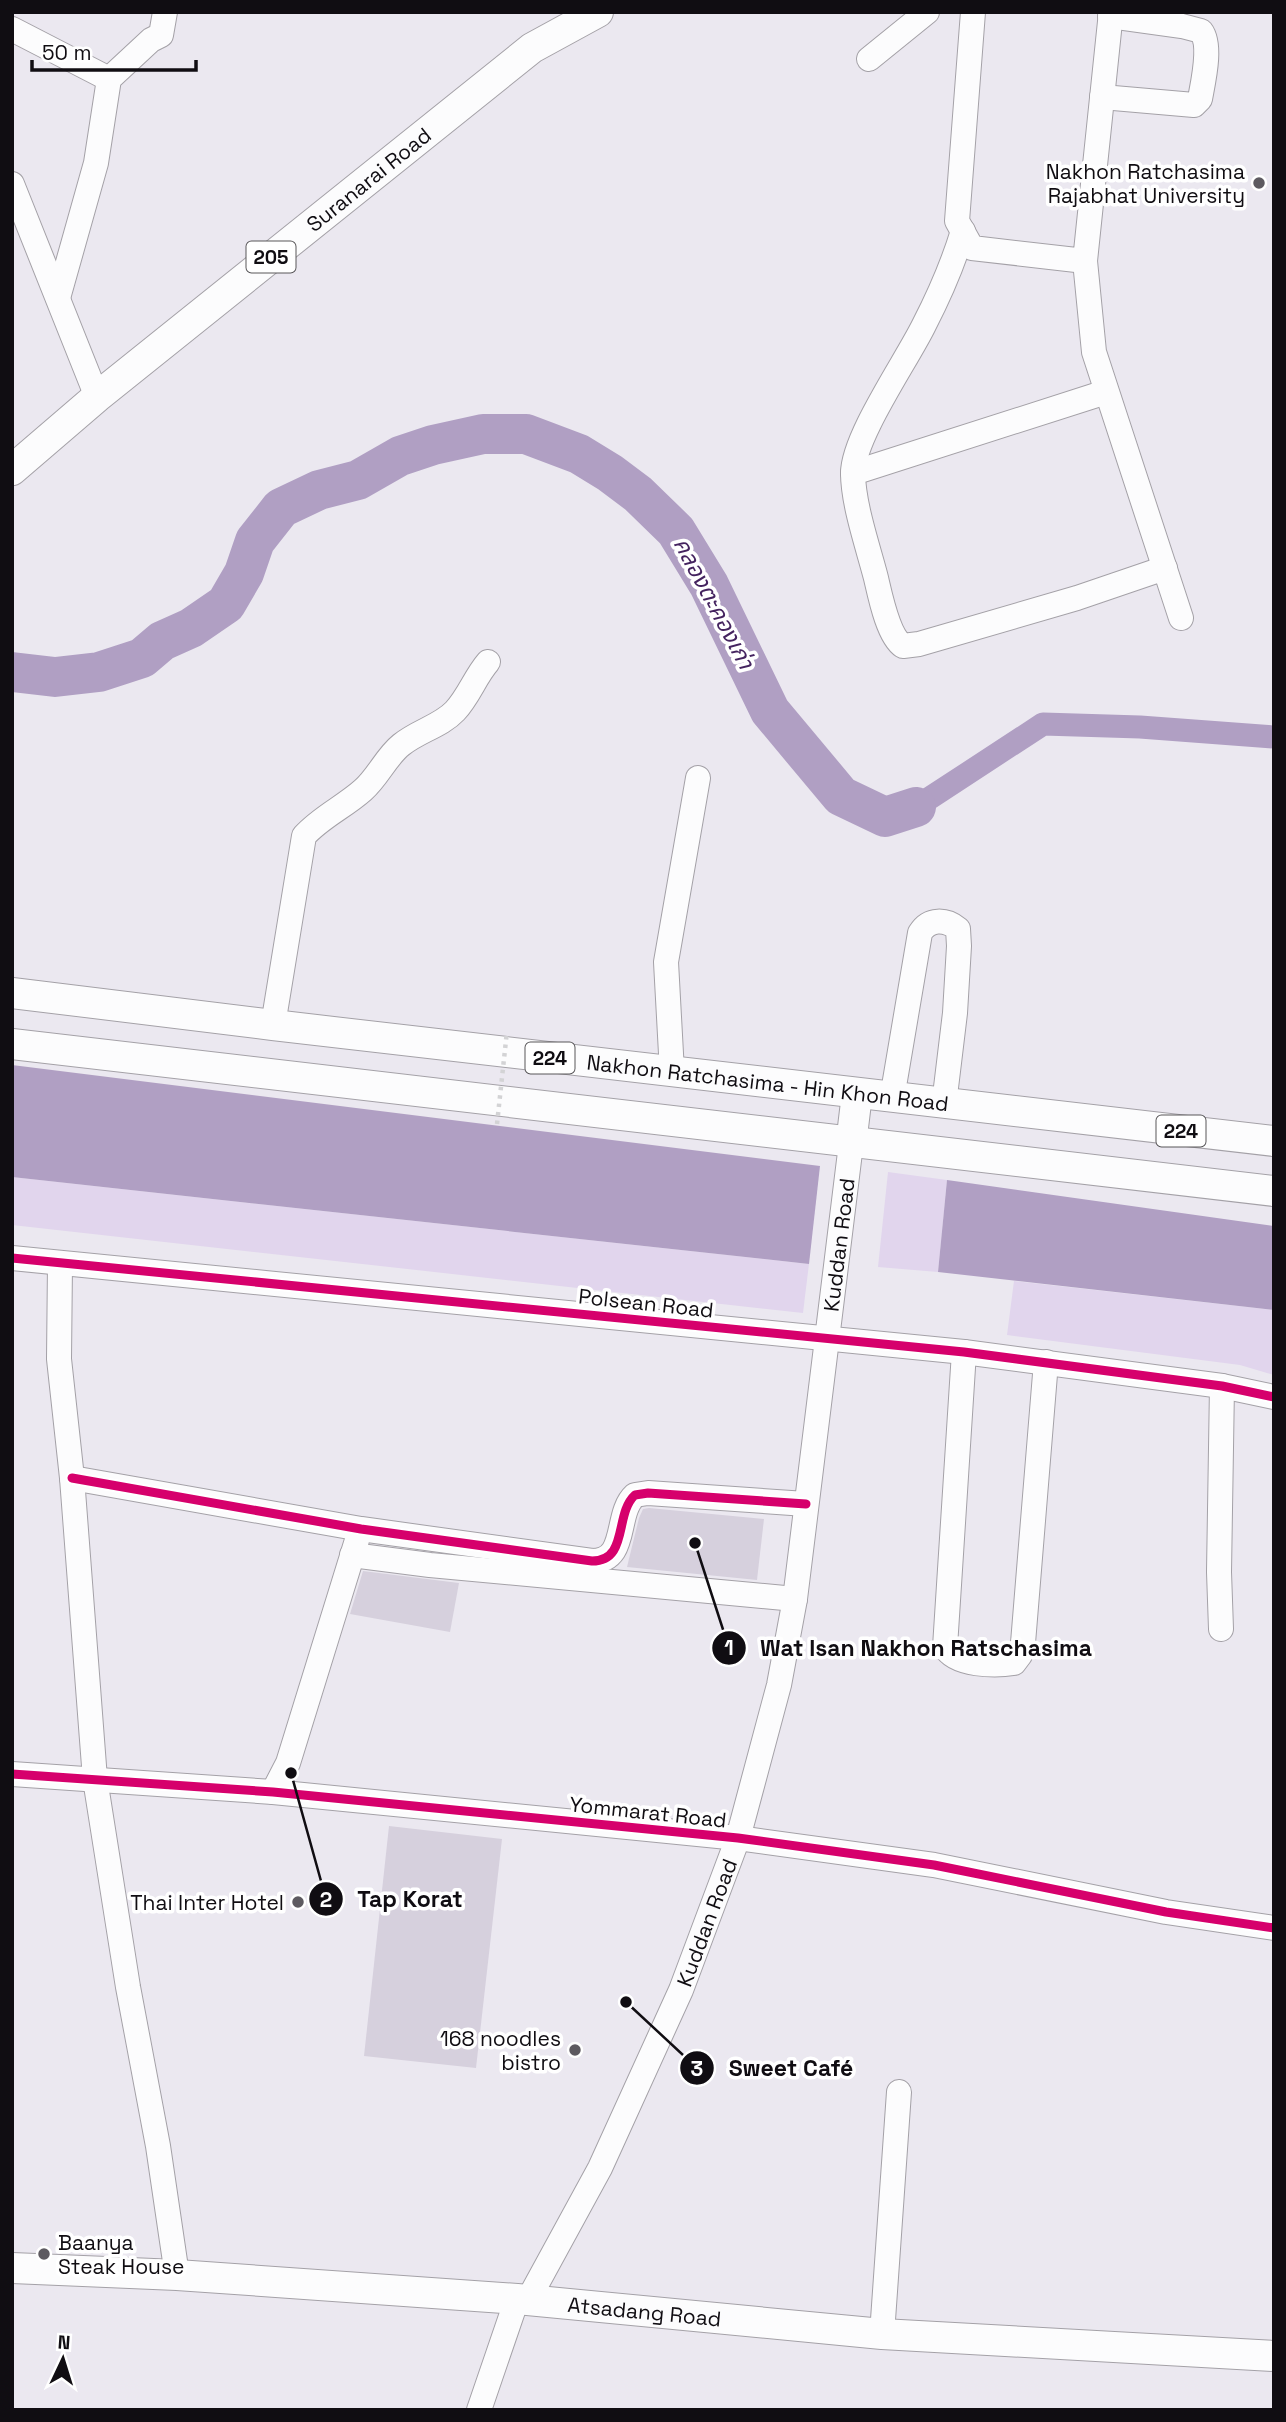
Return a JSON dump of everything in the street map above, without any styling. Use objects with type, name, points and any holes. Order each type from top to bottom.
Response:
[{"type":"main road","name":"Suranarai Road","points":[[532,48],[558,12]]},
{"type":"main road","name":"Suranarai Road","points":[[18,456],[97,397],[532,48],[598,12]]},
{"type":"main road","name":"Nakhon Ratchasima - Hin Khon Road","points":[[12,993],[273,1026],[1274,1141]]},
{"type":"main road","name":"224","points":[[12,1044],[851,1144],[1274,1191]]},
{"type":"main road","points":[[851,1144],[857,1094]]},
{"type":"main road","name":"Atsadang Road","points":[[12,2269],[177,2275],[523,2300],[882,2334],[1274,2356]]},
{"type":"street","points":[[58,298],[96,163],[108,79],[151,40],[161,35],[165,12]]},
{"type":"street","points":[[869,60],[927,12]]},
{"type":"street","points":[[972,12],[957,220],[972,248],[1085,261]]},
{"type":"street","points":[[1102,97],[1196,105],[1200,99],[1207,44],[1201,31],[1111,14],[1102,97],[1085,261],[1094,352],[1181,618]]},
{"type":"street","points":[[12,29],[108,79]]},
{"type":"street","points":[[12,184],[97,397]]},
{"type":"street","points":[[963,231],[949,272],[924,327],[866,431],[855,458],[853,473],[860,513],[881,601],[896,640],[903,646],[919,644],[1077,598],[1165,568]]},
{"type":"street","points":[[853,473],[1106,392]]},
{"type":"street","points":[[273,1026],[304,836],[316,822],[361,792],[398,747],[454,712],[488,662]]},
{"type":"street","points":[[672,1072],[666,962],[698,778]]},
{"type":"street","points":[[892,1098],[920,933],[930,923],[942,922],[958,929],[959,946],[955,1013],[944,1104]]},
{"type":"street","name":"Kuddan Road","points":[[479,2410],[523,2300],[612,2143],[681,1990],[738,1838],[779,1685],[795,1599],[851,1144]]},
{"type":"street","name":"Polsean Road","points":[[12,1258],[964,1352],[1222,1386],[1274,1397]]},
{"type":"street","points":[[60,1264],[59,1359],[72,1478],[95,1779],[128,1987],[158,2146],[177,2275]]},
{"type":"street","points":[[964,1352],[945,1647],[956,1657],[981,1663],[1014,1663],[1020,1655],[1023,1643],[1046,1362]]},
{"type":"street","points":[[1221,1629],[1219,1572],[1222,1386]]},
{"type":"street","points":[[72,1478],[361,1529],[597,1561],[607,1559],[615,1550],[627,1507],[635,1495],[648,1493],[806,1504]]},
{"type":"street","points":[[273,1791],[288,1763],[361,1529]]},
{"type":"street","points":[[352,1555],[430,1565],[795,1599]]},
{"type":"street","name":"Yommarat Road","points":[[12,1774],[273,1791],[738,1838],[934,1866],[1166,1912],[1274,1928]]},
{"type":"street","points":[[882,2334],[900,2092]]},
{"type":"path","points":[[497,1124],[507,1031]]},
{"type":"shaded area","points":[[12,1065],[820,1166],[809,1264],[12,1177]]},
{"type":"shaded area","points":[[888,1172],[947,1180],[938,1272],[878,1267]]},
{"type":"shaded area","points":[[12,1177],[809,1264],[803,1313],[12,1225]]},
{"type":"shaded area","points":[[947,1180],[1274,1226],[1274,1310],[938,1272]]},
{"type":"shaded area","points":[[1014,1281],[1274,1310],[1274,1375],[1240,1365],[1007,1335]]},
{"type":"building","points":[[643,1509],[764,1519],[757,1580],[627,1567],[639,1518]]},
{"type":"building","points":[[363,1571],[459,1583],[450,1632],[350,1614]]},
{"type":"building","points":[[389,1826],[502,1839],[476,2068],[364,2056]]},
{"type":"waterway","name":"คลองตะคองเก่า","points":[[12,672],[55,677],[99,672],[142,658],[162,641],[191,628],[226,604],[244,573],[255,541],[281,508],[319,490],[358,480],[400,456],[433,445],[483,434],[526,434],[579,454],[610,473],[638,494],[676,531],[709,585],[770,711],[841,796],[885,817],[916,807]]},
{"type":"waterway","name":"คลองตะคองเก่า","points":[[916,807],[1043,724],[1140,727],[1274,737]]},
{"type":"cycle path","points":[[12,1258],[964,1352],[1222,1386],[1274,1397]]},
{"type":"cycle path","points":[[72,1478],[361,1529],[592,1561],[604,1559],[611,1553],[629,1503],[635,1495],[648,1493],[806,1504]]},
{"type":"cycle path","points":[[12,1774],[273,1792],[738,1838],[934,1865],[1166,1912],[1274,1928]]},
{"type":"place","name":"Nakhon Ratchasima Rajabhat University","points":[[1259,183]]},
{"type":"place","name":"Wat Isan Nakhon Ratschasima","points":[[695,1543]]},
{"type":"place","name":"Tap Korat","points":[[291,1773]]},
{"type":"place","name":"Thai Inter Hotel","points":[[298,1902]]},
{"type":"place","name":"Sweet Café","points":[[626,2002]]},
{"type":"place","name":"168 noodles bistro","points":[[575,2050]]},
{"type":"place","name":"Baanya Steak House","points":[[44,2254]]}]
